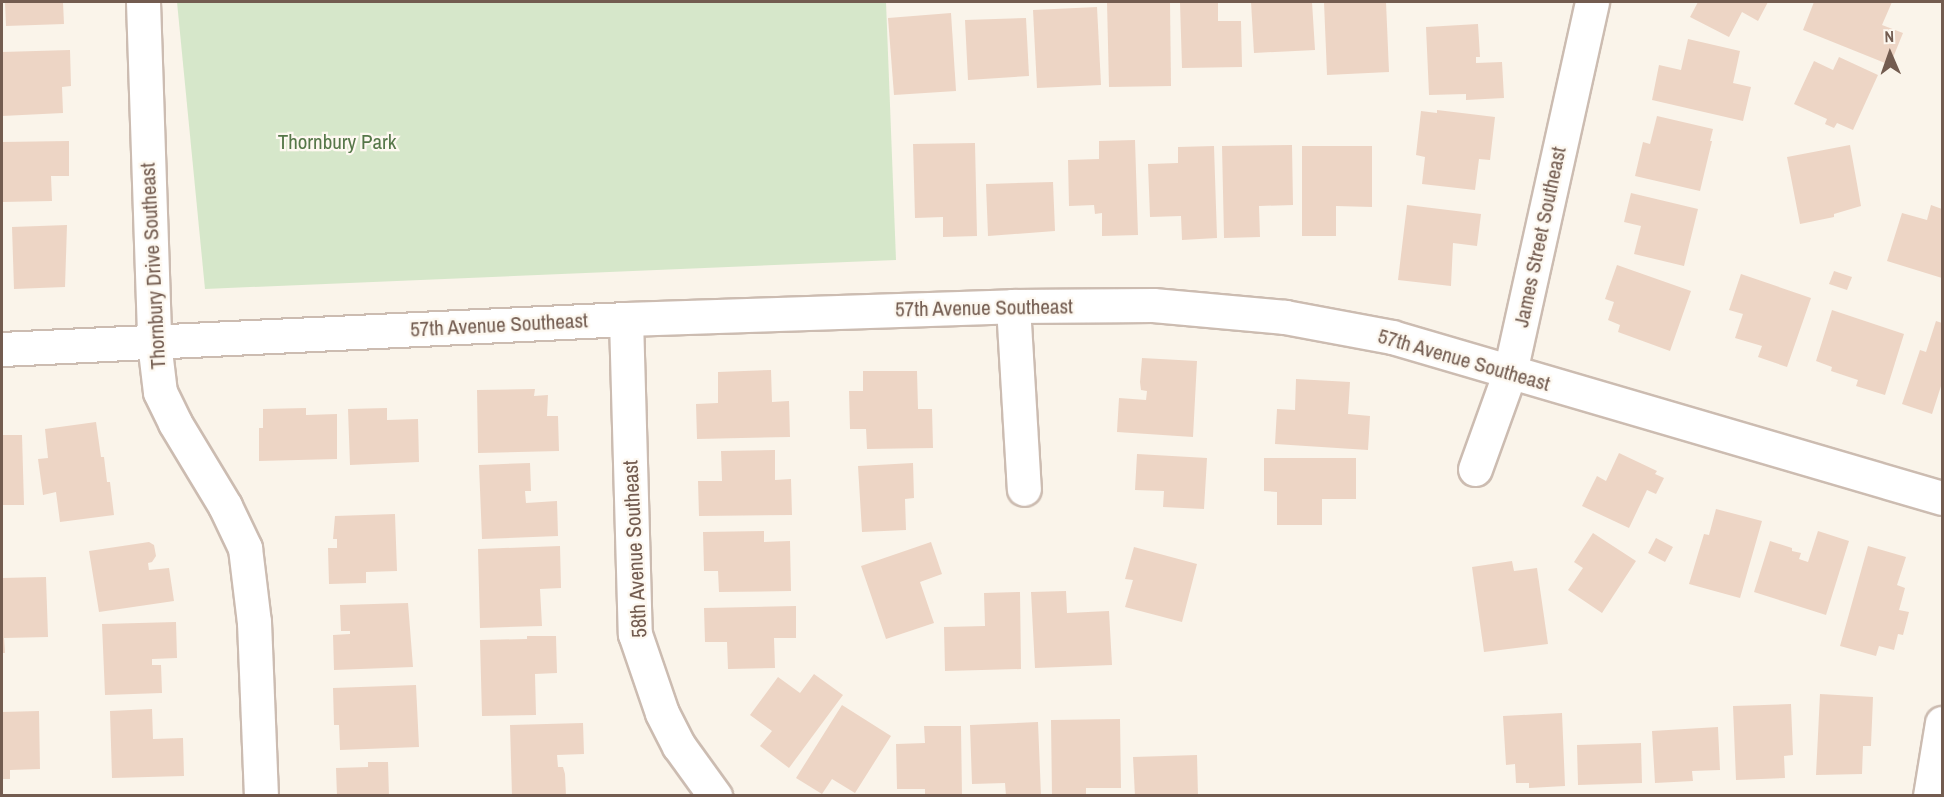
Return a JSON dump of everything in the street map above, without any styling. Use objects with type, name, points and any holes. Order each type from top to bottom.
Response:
[{"type":"street","name":"Thornbury Drive Southeast","points":[[143,2],[154,342],[160,392],[175,423],[225,506],[245,548],[254,622],[261,795]]},
{"type":"street","name":"James Street Southeast","points":[[1475,469],[1510,372],[1592,2]]},
{"type":"street","name":"57th Avenue Southeast","points":[[2,350],[626,319],[1013,306],[1153,305],[1285,317],[1392,337],[1942,498]]},
{"type":"street","points":[[1013,306],[1024,489]]},
{"type":"street","name":"58th Avenue Southeast","points":[[626,319],[636,634],[662,713],[680,746],[715,795]]},
{"type":"street","points":[[1930,795],[1942,723]]},
{"type":"green space","name":"Thornbury Park","points":[[177,2],[886,2],[896,260],[205,289]]},
{"type":"building","points":[[5,2],[63,2],[64,24],[6,26]]},
{"type":"building","points":[[1107,2],[1170,2],[1171,86],[1109,87]]},
{"type":"building","points":[[1218,2],[1218,21],[1241,21],[1242,67],[1182,68],[1180,3]]},
{"type":"building","points":[[1251,2],[1312,2],[1315,50],[1254,53]]},
{"type":"building","points":[[1324,2],[1386,2],[1389,72],[1327,75]]},
{"type":"building","points":[[1698,2],[1768,2],[1758,21],[1742,12],[1729,37],[1690,17]]},
{"type":"building","points":[[1814,2],[1892,2],[1882,25],[1903,33],[1890,65],[1803,30]]},
{"type":"building","points":[[1097,7],[1101,85],[1037,88],[1033,10]]},
{"type":"building","points":[[951,13],[956,91],[894,95],[888,18]]},
{"type":"building","points":[[1026,18],[1029,76],[968,80],[965,20]]},
{"type":"building","points":[[1478,24],[1480,57],[1476,57],[1476,63],[1502,62],[1504,98],[1466,100],[1466,94],[1429,95],[1426,27]]},
{"type":"building","points":[[1688,39],[1740,51],[1733,83],[1751,87],[1743,121],[1652,100],[1659,65],[1681,70]]},
{"type":"building","points":[[70,50],[71,86],[62,87],[63,113],[2,116],[2,52]]},
{"type":"building","points":[[1839,57],[1878,75],[1853,130],[1837,123],[1834,128],[1825,124],[1827,119],[1794,104],[1814,61],[1833,70]]},
{"type":"building","points":[[1437,110],[1495,117],[1490,160],[1479,159],[1475,190],[1422,184],[1425,157],[1416,155],[1421,111],[1437,113]]},
{"type":"building","points":[[1657,116],[1713,129],[1700,191],[1635,176],[1643,142],[1650,144]]},
{"type":"building","points":[[1135,140],[1138,235],[1102,236],[1102,213],[1095,214],[1094,205],[1069,206],[1068,160],[1099,159],[1099,141]]},
{"type":"building","points":[[69,141],[69,176],[51,176],[52,201],[2,202],[2,142]]},
{"type":"building","points":[[975,143],[977,236],[943,237],[943,217],[915,218],[913,144]]},
{"type":"building","points":[[1292,145],[1293,205],[1259,206],[1260,237],[1224,238],[1222,146]]},
{"type":"building","points":[[1850,145],[1861,206],[1834,214],[1834,217],[1800,224],[1787,157]]},
{"type":"building","points":[[1214,146],[1217,238],[1182,240],[1181,216],[1150,217],[1148,164],[1178,163],[1178,147]]},
{"type":"building","points":[[1302,146],[1372,146],[1372,207],[1336,206],[1336,236],[1302,236]]},
{"type":"building","points":[[1053,182],[1055,231],[988,236],[986,184]]},
{"type":"building","points":[[1631,193],[1698,209],[1684,266],[1634,254],[1641,226],[1624,222]]},
{"type":"building","points":[[1407,205],[1481,214],[1477,246],[1453,243],[1451,286],[1398,280]]},
{"type":"building","points":[[1931,205],[1942,209],[1942,278],[1887,261],[1902,213],[1927,220]]},
{"type":"building","points":[[67,225],[65,287],[14,289],[12,227]]},
{"type":"building","points":[[1617,265],[1691,291],[1670,351],[1618,332],[1620,325],[1608,320],[1614,302],[1605,299]]},
{"type":"building","points":[[1834,271],[1852,277],[1847,290],[1829,284]]},
{"type":"building","points":[[1741,274],[1811,298],[1787,367],[1758,357],[1762,346],[1735,338],[1743,314],[1729,310]]},
{"type":"building","points":[[1832,310],[1904,334],[1885,395],[1856,386],[1858,380],[1831,371],[1832,367],[1816,361]]},
{"type":"building","points":[[1936,321],[1942,323],[1942,383],[1932,414],[1902,404],[1920,350],[1926,352]]},
{"type":"building","points":[[1142,358],[1197,361],[1193,437],[1117,432],[1119,398],[1146,400],[1147,391],[1141,390],[1140,382]]},
{"type":"building","points":[[771,370],[772,402],[789,401],[790,437],[697,439],[696,404],[718,403],[718,372]]},
{"type":"building","points":[[863,371],[917,371],[918,409],[932,409],[933,448],[867,449],[866,429],[850,429],[849,391],[863,391]]},
{"type":"building","points":[[1296,379],[1350,382],[1348,414],[1370,416],[1368,450],[1275,444],[1277,409],[1295,410]]},
{"type":"building","points":[[535,389],[534,396],[548,395],[547,416],[558,416],[559,451],[478,453],[477,390]]},
{"type":"building","points":[[306,408],[306,415],[337,414],[337,459],[259,461],[259,428],[263,428],[263,409]]},
{"type":"building","points":[[387,408],[387,420],[418,419],[419,462],[350,465],[348,409]]},
{"type":"building","points":[[96,422],[101,457],[104,457],[107,482],[110,482],[114,515],[60,522],[56,492],[43,495],[38,459],[48,458],[45,429]]},
{"type":"building","points":[[2,435],[22,435],[24,505],[2,505]]},
{"type":"building","points":[[775,450],[775,480],[791,479],[792,515],[699,516],[698,481],[722,481],[721,451]]},
{"type":"building","points":[[1619,453],[1657,471],[1655,474],[1664,478],[1656,494],[1647,490],[1629,528],[1582,506],[1597,476],[1606,481]]},
{"type":"building","points":[[1137,454],[1207,458],[1204,509],[1163,507],[1164,491],[1135,490]]},
{"type":"building","points":[[1264,458],[1356,458],[1356,499],[1322,499],[1322,525],[1277,525],[1277,492],[1264,491]]},
{"type":"building","points":[[530,463],[531,491],[525,491],[526,503],[557,501],[558,536],[482,539],[479,465]]},
{"type":"building","points":[[913,463],[914,498],[905,499],[906,530],[862,532],[858,466]]},
{"type":"building","points":[[1716,509],[1762,521],[1740,598],[1689,584],[1704,534],[1709,535]]},
{"type":"building","points":[[395,514],[397,571],[366,572],[366,583],[329,584],[328,548],[337,548],[337,539],[333,539],[335,516]]},
{"type":"building","points":[[764,531],[764,542],[790,541],[791,591],[719,592],[718,571],[704,571],[703,532]]},
{"type":"building","points":[[1818,531],[1849,541],[1826,615],[1754,592],[1770,541],[1792,548],[1792,551],[1801,553],[1799,559],[1808,562]]},
{"type":"building","points":[[1593,533],[1636,561],[1602,613],[1568,590],[1583,568],[1574,562]]},
{"type":"building","points":[[1656,538],[1673,547],[1665,562],[1648,553]]},
{"type":"building","points":[[149,542],[154,545],[156,556],[152,562],[148,563],[149,570],[169,568],[174,601],[99,612],[89,551]]},
{"type":"building","points":[[931,542],[942,574],[920,582],[934,623],[886,639],[861,566]]},
{"type":"building","points":[[560,546],[561,588],[540,589],[542,626],[480,628],[478,549]]},
{"type":"building","points":[[1868,546],[1906,557],[1897,585],[1905,588],[1899,610],[1909,612],[1903,635],[1898,634],[1894,650],[1879,646],[1876,656],[1840,646]]},
{"type":"building","points":[[1134,547],[1197,564],[1182,622],[1125,607],[1133,580],[1125,579]]},
{"type":"building","points":[[1512,561],[1514,571],[1537,568],[1548,644],[1484,652],[1472,567]]},
{"type":"building","points":[[46,577],[48,637],[4,638],[5,653],[2,653],[2,578]]},
{"type":"building","points":[[1066,591],[1067,613],[1109,611],[1112,665],[1035,668],[1031,592]]},
{"type":"building","points":[[1020,592],[1021,669],[945,671],[944,627],[985,626],[984,593]]},
{"type":"building","points":[[408,603],[413,667],[334,670],[333,635],[350,634],[350,631],[341,631],[340,605]]},
{"type":"building","points":[[796,606],[796,638],[774,638],[775,668],[728,669],[727,642],[705,642],[704,608]]},
{"type":"building","points":[[176,622],[177,658],[152,659],[152,665],[161,665],[162,693],[105,695],[102,624]]},
{"type":"building","points":[[527,636],[556,636],[557,673],[535,674],[536,715],[482,716],[480,640],[527,639]]},
{"type":"building","points":[[814,674],[843,695],[789,768],[760,746],[772,731],[750,715],[778,677],[800,693]]},
{"type":"building","points":[[416,685],[419,747],[340,750],[339,725],[334,725],[333,688]]},
{"type":"building","points":[[1820,694],[1873,697],[1871,746],[1863,746],[1862,774],[1816,775]]},
{"type":"building","points":[[1791,704],[1793,755],[1784,756],[1785,778],[1736,780],[1733,706]]},
{"type":"building","points":[[842,705],[891,736],[855,793],[832,779],[822,794],[796,778]]},
{"type":"building","points":[[152,709],[153,739],[183,738],[184,776],[112,778],[110,711]]},
{"type":"building","points":[[39,711],[40,769],[10,770],[10,779],[2,779],[2,712]]},
{"type":"building","points":[[1562,713],[1565,786],[1529,788],[1529,783],[1516,783],[1515,764],[1506,765],[1503,716]]},
{"type":"building","points":[[1120,719],[1121,788],[1086,788],[1086,796],[1052,796],[1051,720]]},
{"type":"building","points":[[1038,722],[1041,796],[1006,796],[1005,783],[972,784],[970,725]]},
{"type":"building","points":[[583,723],[584,754],[557,755],[558,767],[563,767],[565,774],[566,796],[512,796],[510,725]]},
{"type":"building","points":[[924,726],[961,726],[962,796],[925,796],[925,789],[897,789],[896,744],[925,743]]},
{"type":"building","points":[[1718,727],[1720,770],[1692,771],[1693,781],[1655,783],[1652,731]]},
{"type":"building","points":[[1641,743],[1642,783],[1578,785],[1577,745]]},
{"type":"building","points":[[1197,755],[1198,796],[1135,796],[1133,757]]},
{"type":"building","points":[[368,762],[388,762],[389,796],[337,796],[336,768],[368,767]]}]
